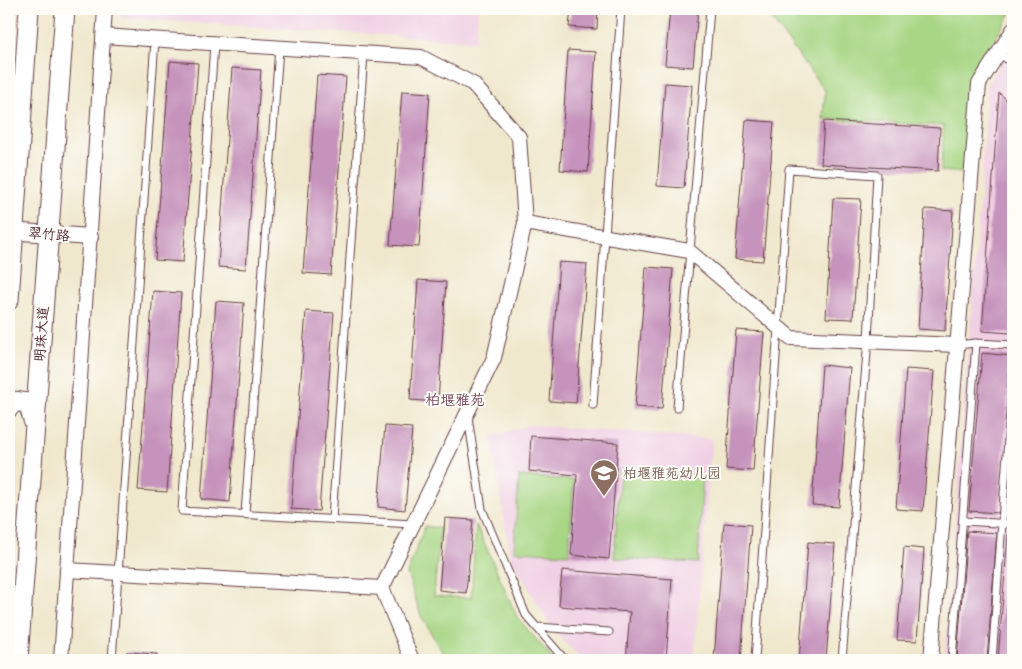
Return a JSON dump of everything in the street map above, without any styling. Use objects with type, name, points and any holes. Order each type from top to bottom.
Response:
[{"type":"main road","points":[[9,300],[10,231],[29,9]]},
{"type":"main road","name":"明珠大道","points":[[18,660],[65,9]]},
{"type":"main road","points":[[9,408],[13,401],[28,403],[35,427]]},
{"type":"street","points":[[61,660],[105,9]]},
{"type":"street","points":[[931,660],[979,84],[1013,30]]},
{"type":"street","points":[[104,36],[421,57],[473,84],[519,137],[526,223],[494,358],[382,588],[412,660]]},
{"type":"street","points":[[526,223],[689,251],[792,338],[957,345]]},
{"type":"street","name":"翠竹路","points":[[10,231],[90,237]]},
{"type":"street","points":[[67,570],[382,588]]},
{"type":"lane","points":[[593,405],[621,9]]},
{"type":"lane","points":[[677,408],[710,9]]},
{"type":"lane","points":[[112,660],[155,40]]},
{"type":"lane","points":[[214,44],[182,510],[413,524]]},
{"type":"lane","points":[[246,514],[279,48]]},
{"type":"lane","points":[[332,519],[364,53]]},
{"type":"lane","points":[[999,53],[1013,64]]},
{"type":"lane","points":[[755,660],[789,169],[877,175],[868,340],[842,660]]},
{"type":"lane","points":[[952,660],[976,343]]},
{"type":"lane","points":[[957,345],[976,343],[1013,345]]},
{"type":"lane","points":[[992,660],[1013,372]]},
{"type":"lane","points":[[467,413],[482,510],[526,615],[565,660]]},
{"type":"lane","points":[[963,521],[1013,524]]},
{"type":"lane","points":[[536,627],[609,632]]},
{"type":"shaded area","points":[[122,9],[478,9],[476,41],[121,18]]},
{"type":"shaded area","points":[[1013,43],[1013,660],[944,660],[982,174],[987,85]]},
{"type":"shaded area","name":"柏堰雅苑幼儿园","points":[[528,425],[712,439],[694,660],[582,660],[552,629],[510,556],[491,437]]},
{"type":"green space","points":[[764,9],[1013,9],[970,81],[964,173],[941,171],[944,126],[823,119],[825,91]]},
{"type":"green space","points":[[620,470],[703,475],[698,563],[614,558]]},
{"type":"green space","points":[[519,476],[574,480],[569,554],[514,551]]},
{"type":"green space","points":[[476,524],[517,617],[554,660],[447,660],[421,616],[407,573],[425,526],[440,528],[434,596],[471,598]]},
{"type":"building","points":[[571,9],[598,9],[597,29],[569,27]]},
{"type":"building","points":[[670,9],[698,9],[693,67],[665,65]]},
{"type":"building","points":[[568,50],[596,52],[588,172],[560,170]]},
{"type":"building","points":[[170,61],[198,63],[183,262],[155,260]]},
{"type":"building","points":[[232,68],[261,70],[246,269],[218,267]]},
{"type":"building","points":[[317,75],[346,77],[331,275],[303,273]]},
{"type":"building","points":[[665,83],[692,85],[684,188],[657,186]]},
{"type":"building","points":[[402,91],[430,93],[419,247],[390,245]]},
{"type":"building","points":[[999,93],[1013,105],[1013,302],[1011,333],[982,331]]},
{"type":"building","points":[[746,120],[774,122],[763,261],[735,259]]},
{"type":"building","points":[[824,121],[940,128],[938,171],[821,164]]},
{"type":"building","points":[[833,198],[861,199],[853,319],[826,318]]},
{"type":"building","points":[[925,209],[953,211],[945,331],[918,329]]},
{"type":"building","points":[[559,262],[587,264],[576,403],[549,401]]},
{"type":"building","points":[[646,267],[673,269],[662,409],[635,407]]},
{"type":"building","points":[[418,280],[446,282],[438,402],[410,400]]},
{"type":"building","points":[[153,291],[181,293],[167,492],[138,490]]},
{"type":"building","points":[[216,301],[244,303],[230,502],[201,499]]},
{"type":"building","points":[[306,311],[334,313],[319,511],[291,509]]},
{"type":"building","points":[[736,330],[764,332],[753,471],[726,469]]},
{"type":"building","points":[[982,353],[1011,356],[999,513],[969,511]]},
{"type":"building","points":[[822,365],[850,368],[839,507],[812,505]]},
{"type":"building","points":[[906,369],[934,371],[923,511],[896,509]]},
{"type":"building","points":[[385,426],[412,428],[405,510],[378,507]]},
{"type":"building","points":[[531,436],[618,443],[609,559],[571,555],[577,475],[529,471]]},
{"type":"building","points":[[1013,480],[1013,514],[1009,513]]},
{"type":"building","points":[[445,518],[473,520],[466,593],[439,590]]},
{"type":"building","points":[[724,523],[751,525],[741,660],[714,660]]},
{"type":"building","points":[[967,531],[997,533],[987,660],[957,660]]},
{"type":"building","points":[[1008,534],[1013,534],[1013,660],[998,660]]},
{"type":"building","points":[[808,542],[835,544],[826,660],[799,660]]},
{"type":"building","points":[[904,547],[924,549],[917,641],[897,640]]},
{"type":"building","points":[[562,570],[672,579],[666,660],[626,660],[630,612],[559,606]]},
{"type":"building","points":[[126,652],[157,654],[157,660],[126,660]]},
{"type":"place","name":"柏堰雅苑幼儿园","points":[[604,497]]},
{"type":"district","name":"柏堰雅苑","points":[[455,400]]}]
